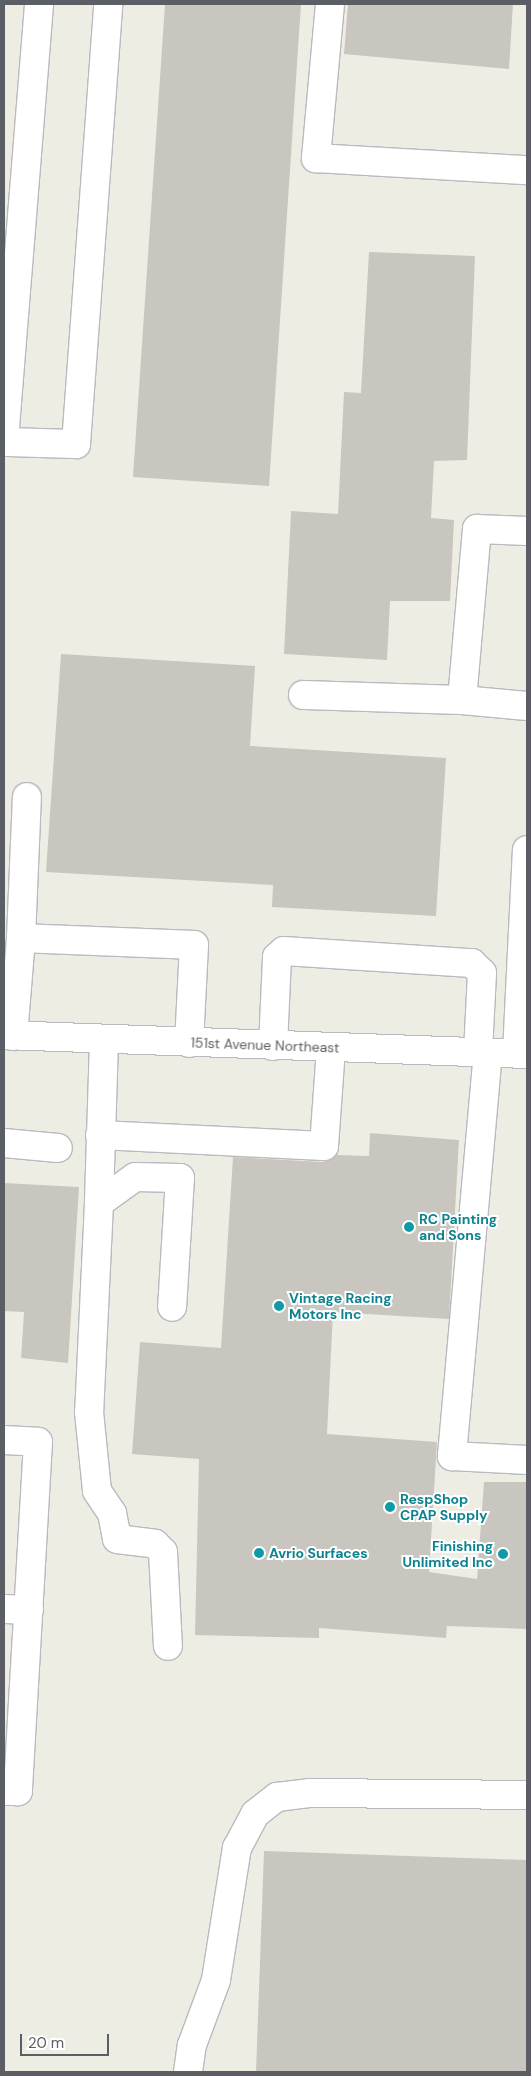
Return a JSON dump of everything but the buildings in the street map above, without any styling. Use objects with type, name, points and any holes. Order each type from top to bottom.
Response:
[{"type":"street","points":[[39,4],[4,441],[76,444],[108,4]]},
{"type":"street","points":[[330,4],[316,158],[527,170]]},
{"type":"street","points":[[462,700],[477,529],[527,531]]},
{"type":"street","points":[[303,695],[462,700],[527,706]]},
{"type":"street","points":[[8,1036],[21,938],[27,797]]},
{"type":"street","points":[[522,1054],[527,850]]},
{"type":"street","points":[[21,938],[194,945],[188,1043]]},
{"type":"street","points":[[273,1046],[277,957],[284,951],[472,963],[482,973],[483,1052],[452,1456],[527,1460]]},
{"type":"street","name":"151st Avenue Northeast","points":[[8,1036],[104,1041],[522,1054]]},
{"type":"street","points":[[104,1041],[99,1203],[89,1412],[97,1491],[112,1513],[117,1539],[155,1544],[163,1552],[168,1646]]},
{"type":"street","points":[[100,1136],[324,1146],[331,1048]]},
{"type":"street","points":[[4,1143],[58,1148]]},
{"type":"street","points":[[99,1203],[135,1178],[180,1178],[172,1307]]},
{"type":"street","points":[[4,1440],[38,1442],[16,1609],[18,1791],[4,1791]]},
{"type":"street","points":[[188,2072],[192,2044],[216,1980],[237,1848],[255,1814],[277,1797],[309,1793],[527,1795]]},
{"type":"place","name":"RC Painting and Sons","points":[[409,1227]]},
{"type":"place","name":"Vintage Racing Motors Inc","points":[[279,1306]]},
{"type":"place","name":"RespShop CPAP Supply","points":[[390,1507]]},
{"type":"place","name":"Avrio Surfaces","points":[[259,1553]]},
{"type":"place","name":"Finishing Unlimited Inc","points":[[503,1554]]}]
